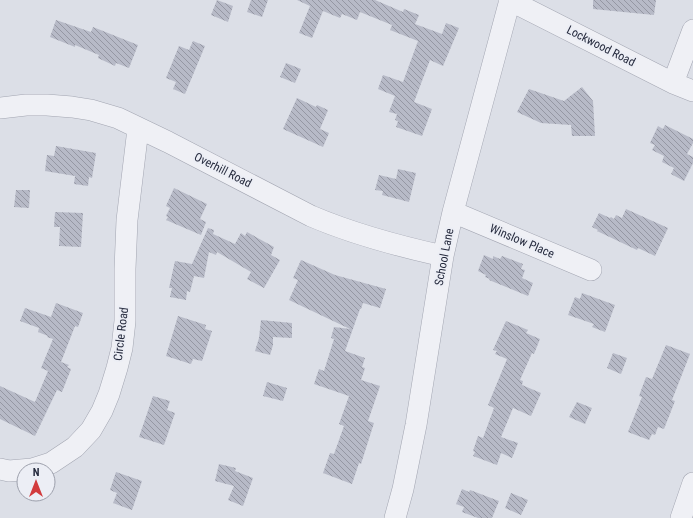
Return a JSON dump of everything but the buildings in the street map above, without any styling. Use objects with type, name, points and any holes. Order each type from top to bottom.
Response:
[{"type":"street","name":"Lockwood Road","points":[[509,0],[673,83],[693,91]]},
{"type":"street","name":"School Lane","points":[[395,518],[403,489],[416,425],[443,256],[453,212],[509,0]]},
{"type":"street","points":[[673,83],[693,30]]},
{"type":"street","name":"Overhill Road","points":[[0,108],[26,105],[72,107],[91,110],[118,118],[138,129],[168,142],[311,216],[356,233],[443,256]]},
{"type":"street","name":"Circle Road","points":[[0,469],[9,471],[32,469],[51,463],[75,447],[91,430],[102,411],[109,394],[122,348],[125,321],[126,220],[138,129]]},
{"type":"street","name":"Winslow Place","points":[[453,212],[592,270]]},
{"type":"street","points":[[681,518],[693,483]]}]
